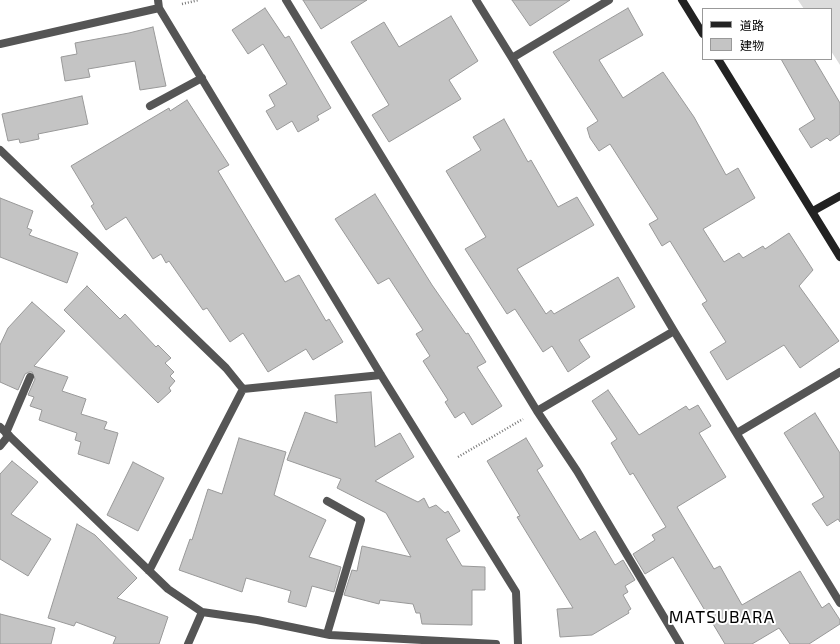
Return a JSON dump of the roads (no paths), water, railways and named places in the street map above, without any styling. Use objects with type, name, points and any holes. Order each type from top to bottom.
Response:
[{"type":"street","points":[[286,0],[537,411],[577,471],[680,644]]},
{"type":"street","points":[[476,0],[674,331],[840,603]]},
{"type":"street","points":[[512,58],[609,0]]},
{"type":"street","points":[[682,0],[702,32]]},
{"type":"street","points":[[0,44],[158,4],[381,375],[516,592],[518,644]]},
{"type":"street","points":[[719,60],[813,210],[840,257]]},
{"type":"street","points":[[150,106],[202,78]]},
{"type":"street","points":[[0,150],[226,368],[243,389]]},
{"type":"street","points":[[813,210],[840,196]]},
{"type":"street","points":[[537,411],[674,331]]},
{"type":"street","points":[[737,433],[840,372]]},
{"type":"street","points":[[243,389],[381,375]]},
{"type":"street","points":[[0,446],[30,377]]},
{"type":"street","points":[[150,571],[243,389]]},
{"type":"street","points":[[5,432],[168,589],[202,612],[257,620],[327,634],[437,642],[496,644]]},
{"type":"street","points":[[327,501],[361,520],[327,634]]},
{"type":"street","points":[[188,644],[202,612]]},
{"type":"district","name":"MATSUBARA","points":[[722,617]]}]
